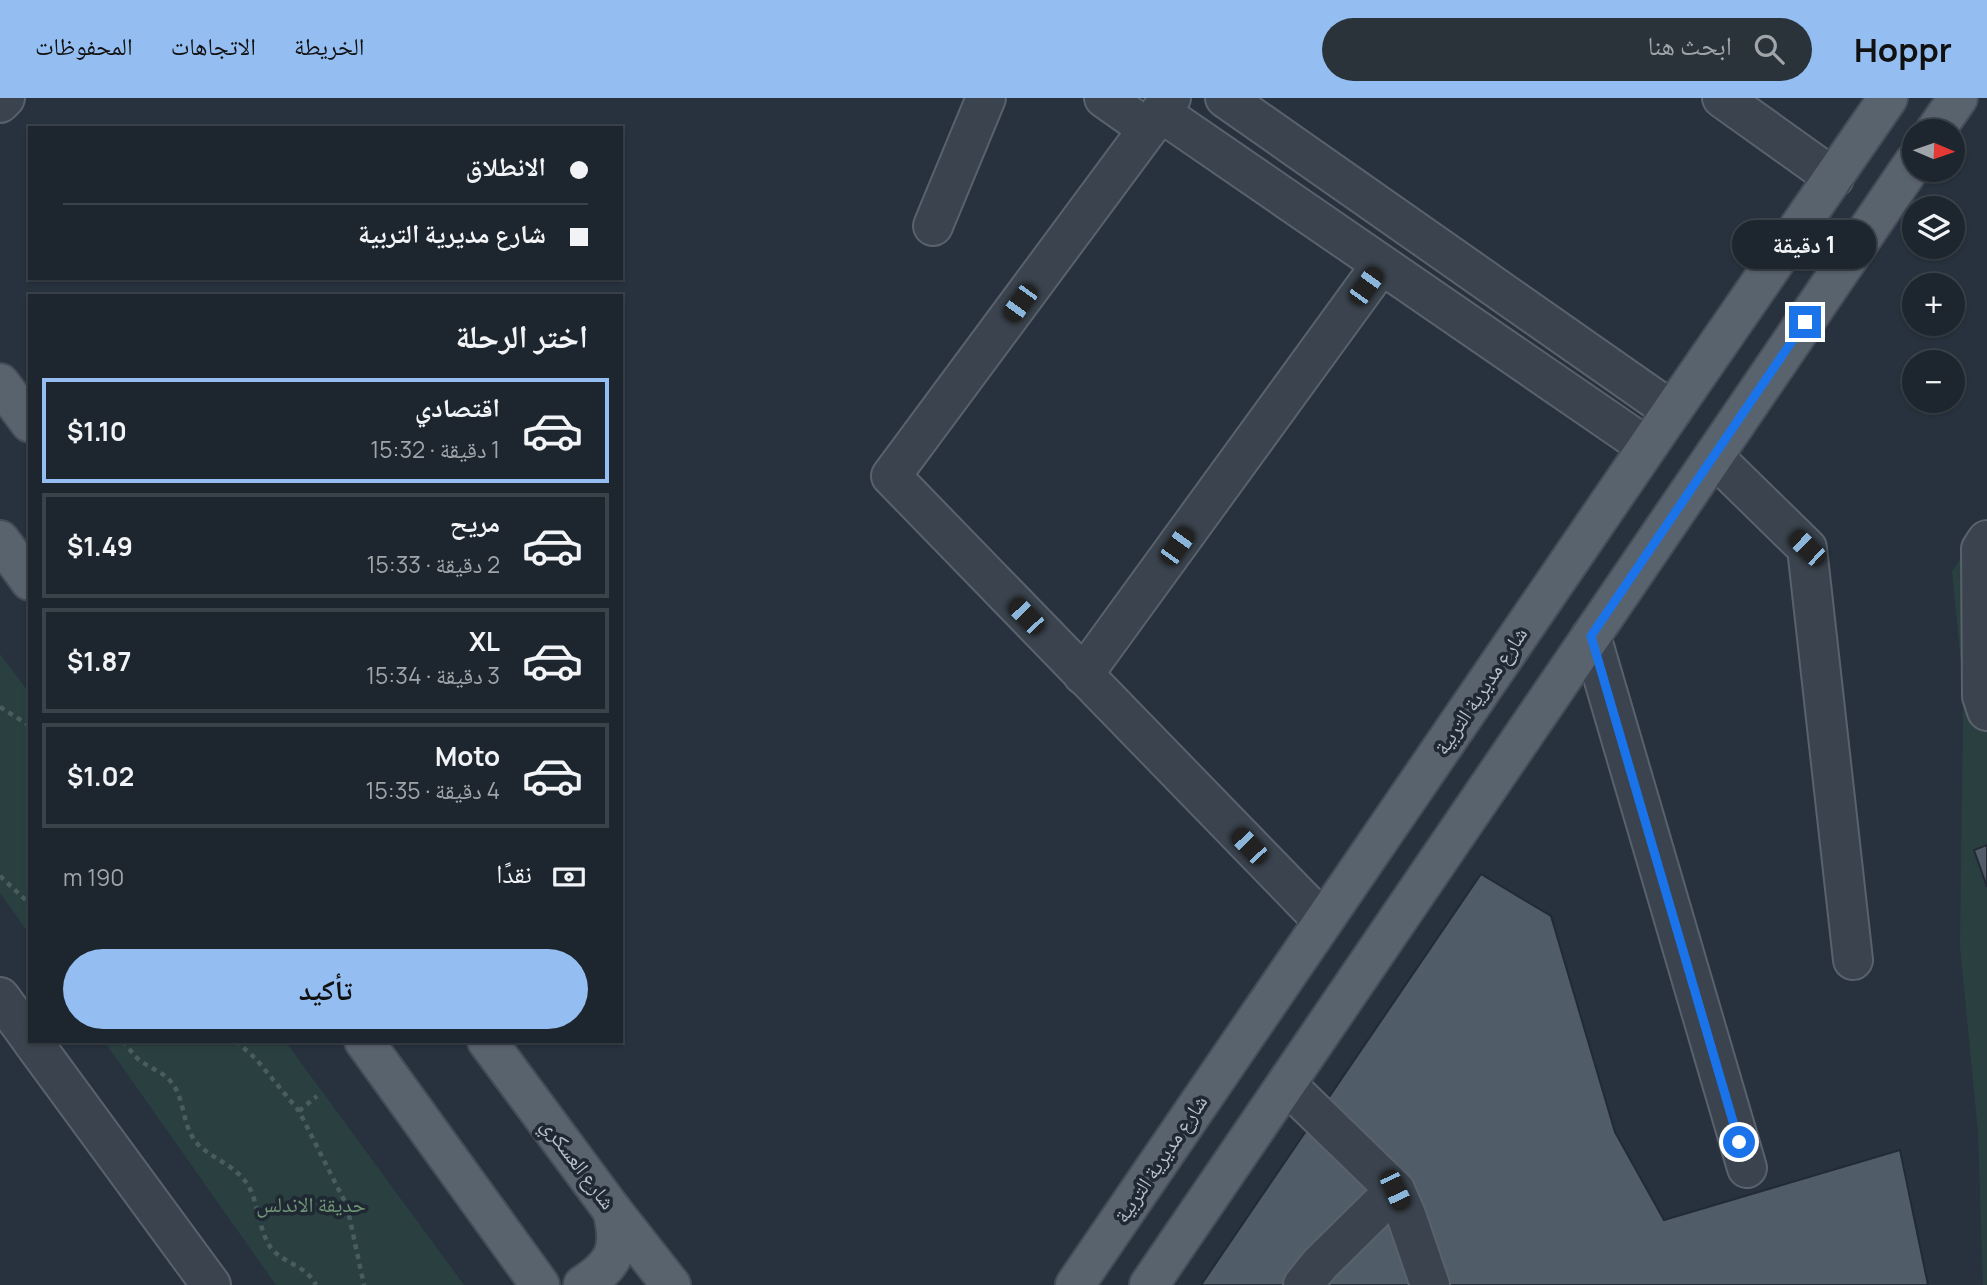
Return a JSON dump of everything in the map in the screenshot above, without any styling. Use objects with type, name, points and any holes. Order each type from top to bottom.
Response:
[{"type":"main road","name":"شارع مديرية التربية","points":[[1075,1285],[1888,98]]},
{"type":"main road","points":[[1943,119],[1958,98]]},
{"type":"main road","points":[[1149,1285],[1902,180]]},
{"type":"main road","points":[[1743,309],[1790,345]]},
{"type":"main road","points":[[0,383],[28,420]]},
{"type":"main road","points":[[0,540],[28,578]]},
{"type":"main road","points":[[364,1043],[542,1284]]},
{"type":"main road","name":"شارع العسكري","points":[[488,1043],[671,1285]]},
{"type":"main road","points":[[583,1285],[601,1273],[614,1254],[618,1232],[612,1210]]},
{"type":"street","points":[[0,103],[5,98]]},
{"type":"street","points":[[933,226],[986,98]]},
{"type":"street","points":[[1104,98],[1160,113],[1647,447]]},
{"type":"street","points":[[1225,98],[1672,411]]},
{"type":"street","points":[[1722,98],[1835,178]]},
{"type":"street","points":[[1160,113],[891,476],[1323,921]]},
{"type":"street","points":[[1326,228],[1356,190]]},
{"type":"street","points":[[1083,675],[1381,265]]},
{"type":"street","points":[[1714,457],[1807,548],[1853,960]]},
{"type":"street","points":[[1987,540],[1981,549],[1982,696],[1987,711]]},
{"type":"street","points":[[1591,636],[1747,1168]]},
{"type":"street","points":[[1,1000],[28,1036]]},
{"type":"street","points":[[33,1043],[211,1285]]},
{"type":"street","points":[[1286,1084],[1395,1190],[1430,1285]]},
{"type":"street","points":[[1303,1285],[1320,1264],[1395,1190]]},
{"type":"path","points":[[0,707],[28,725]]},
{"type":"path","points":[[0,876],[28,902]]},
{"type":"path","points":[[125,1043],[137,1059],[171,1081],[178,1092],[186,1121],[197,1144],[240,1175],[248,1186],[271,1247],[282,1258],[304,1269],[316,1285]]},
{"type":"path","points":[[238,1043],[256,1059],[299,1111],[347,1206],[364,1285]]},
{"type":"path","points":[[299,1111],[317,1096]]},
{"type":"green space","points":[[1987,521],[1987,1285],[1983,1285],[1978,1132],[1960,946],[1963,682],[1952,571]]},
{"type":"green space","points":[[0,654],[28,691],[28,932],[0,893]]},
{"type":"green space","name":"حديقة الاندلس","points":[[105,1043],[286,1043],[464,1285],[276,1285]]},
{"type":"building","points":[[1987,845],[1987,887],[1974,850]]},
{"type":"building","points":[[1481,874],[1551,916],[1615,1132],[1664,1220],[1900,1150],[1928,1285],[1201,1285]]},
{"type":"route","points":[[1739,1142],[1591,636],[1805,322]]}]
